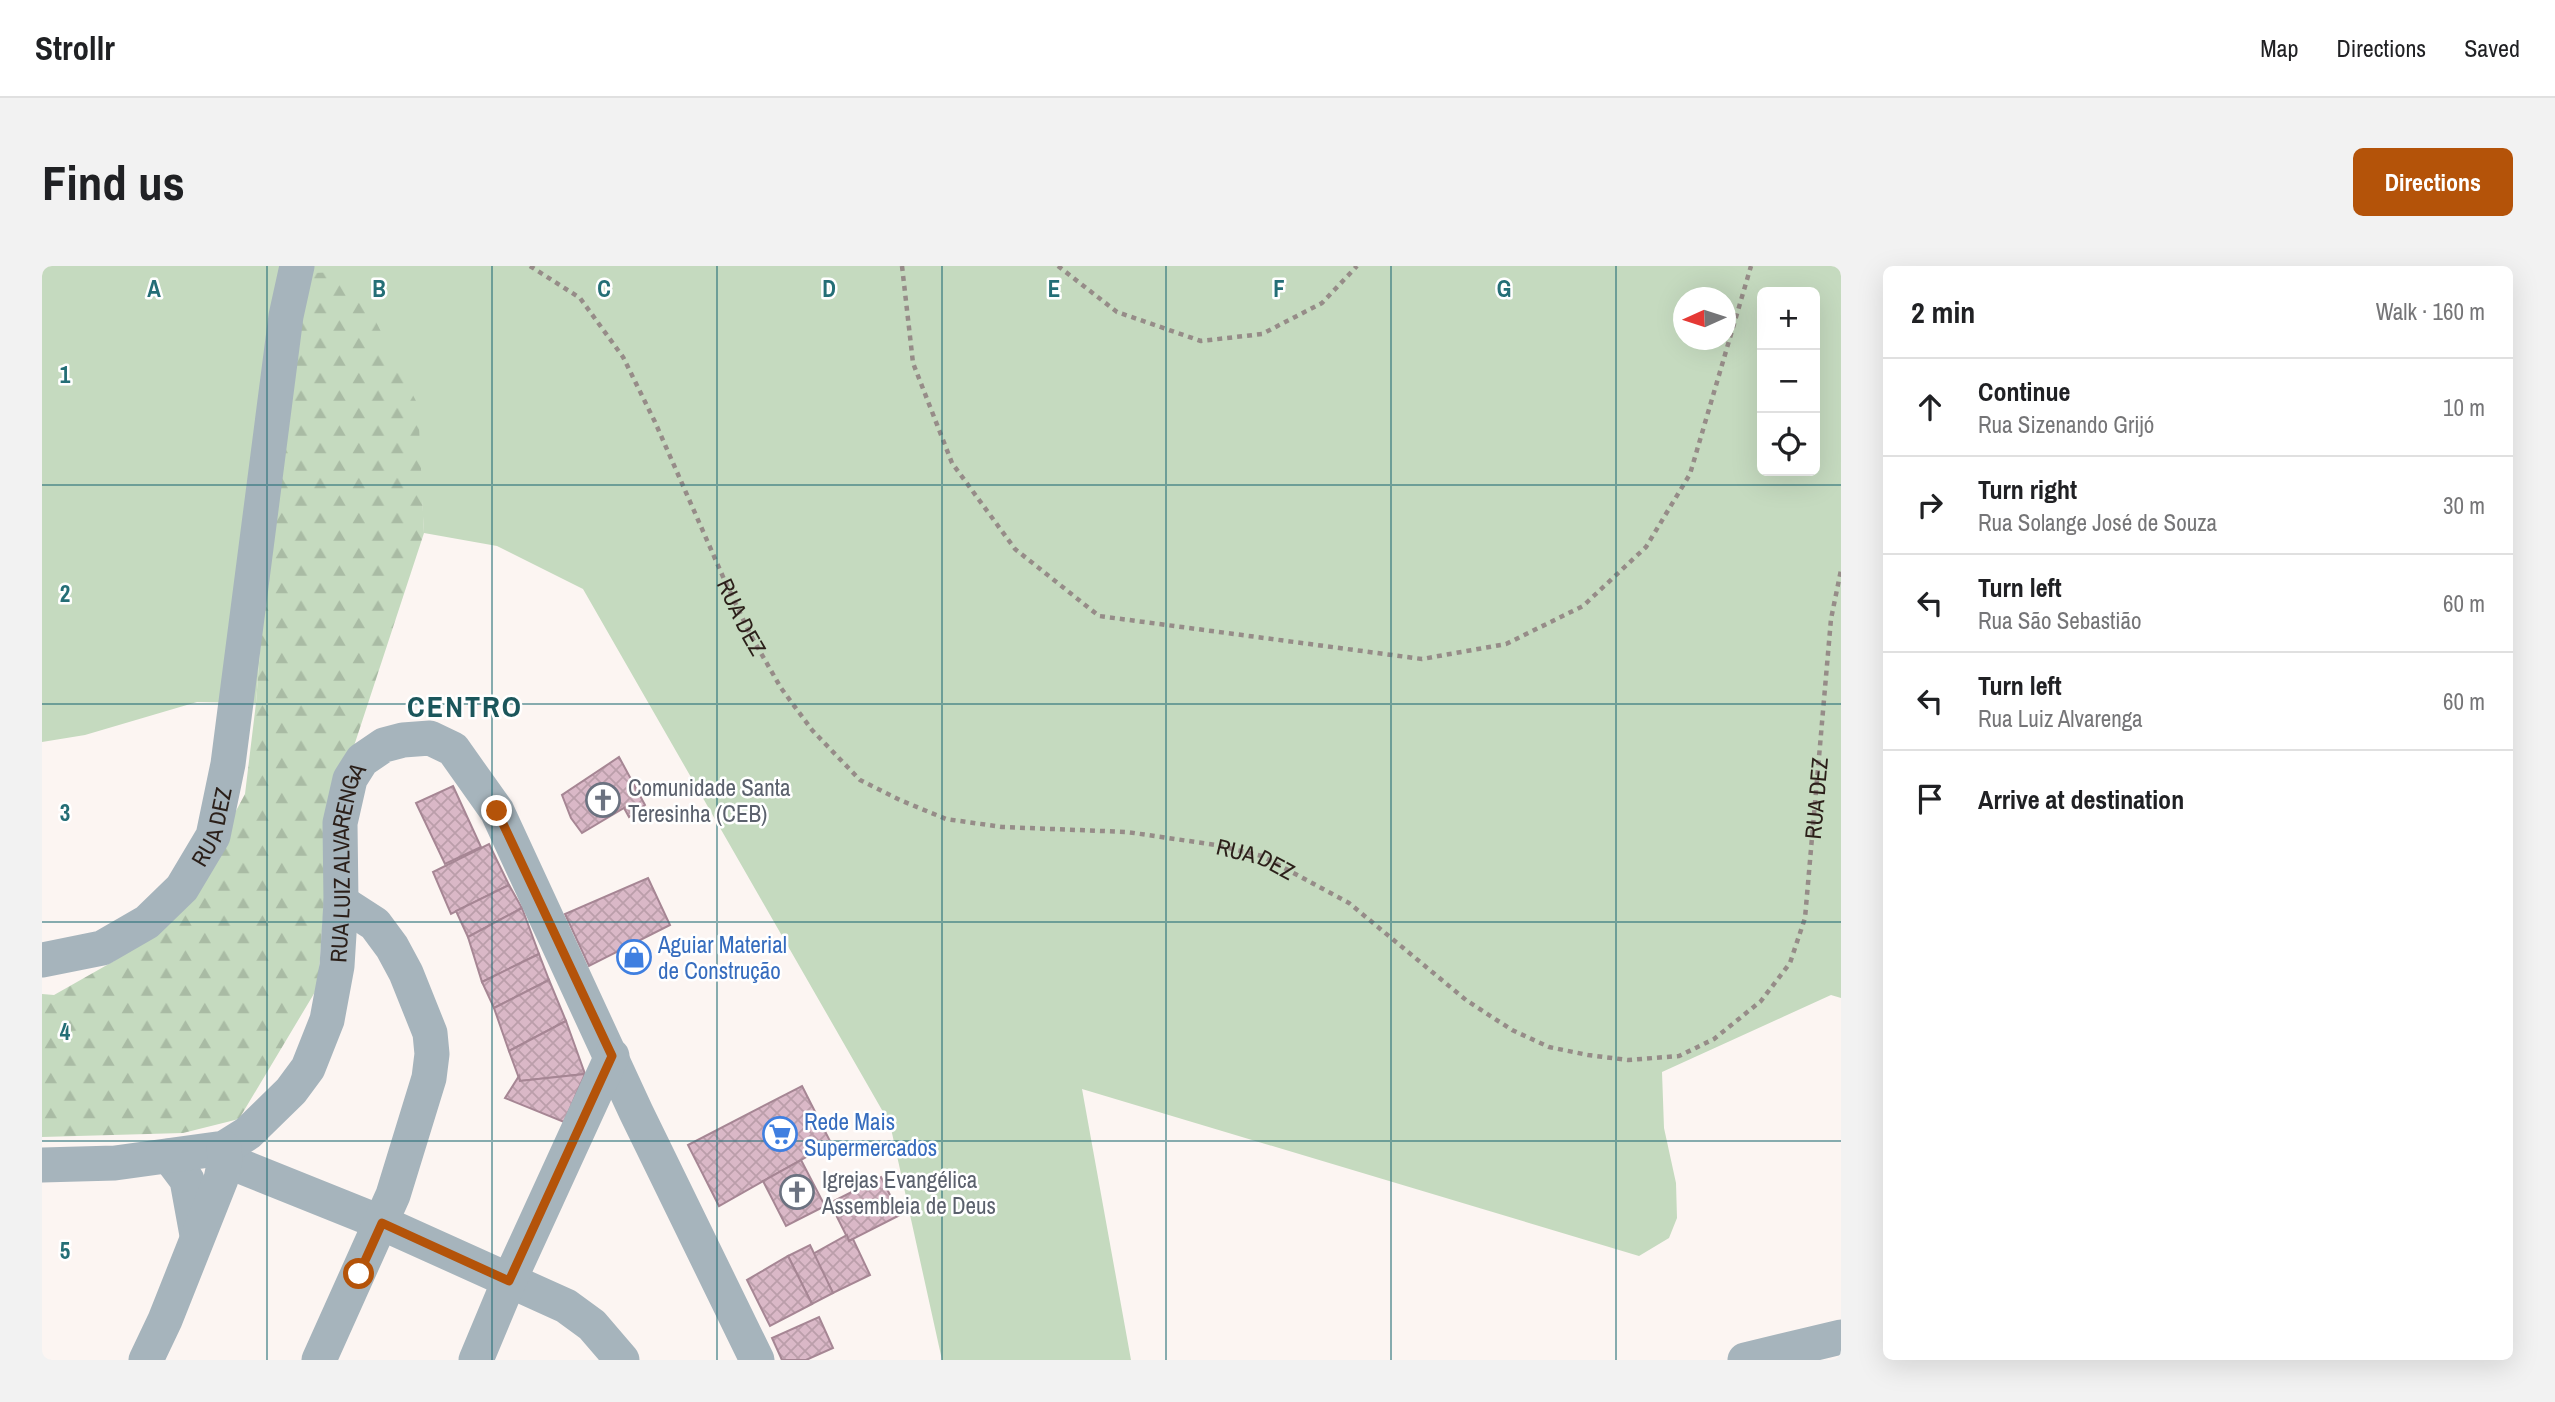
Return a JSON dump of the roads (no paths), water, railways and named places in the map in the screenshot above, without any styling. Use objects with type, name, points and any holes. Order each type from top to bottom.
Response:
[{"type":"street","name":"RUA DEZ","points":[[42,960],[102,948],[147,922],[182,888],[213,836],[228,764],[286,316],[297,266]]},
{"type":"street","name":"RUA LUIZ ALVARENGA","points":[[42,1165],[115,1163],[169,1156],[224,1154],[291,1091],[308,1068],[327,1020],[337,967],[341,902],[340,823],[350,779],[362,760],[384,745],[430,738],[453,749],[497,811],[636,1112],[757,1360]]},
{"type":"street","points":[[319,1360],[393,1195],[429,1078],[432,1054],[430,1033],[406,973],[392,947],[376,925],[341,902]]},
{"type":"street","points":[[476,1360],[509,1281],[612,1056]]},
{"type":"street","points":[[146,1360],[221,1179],[224,1154],[566,1306],[592,1325],[622,1360]]},
{"type":"street","points":[[169,1156],[187,1180],[198,1239]]},
{"type":"street","points":[[1745,1360],[1841,1337]]},
{"type":"place","name":"Comunidade Santa Teresinha (CEB)","points":[[603,800]]},
{"type":"place","name":"Aguiar Material de Construção","points":[[634,957]]},
{"type":"place","name":"Rede Mais Supermercados","points":[[780,1134]]},
{"type":"place","name":"Igrejas Evangélica Assembleia de Deus","points":[[797,1192]]},
{"type":"district","name":"CENTRO","points":[[465,706]]}]
